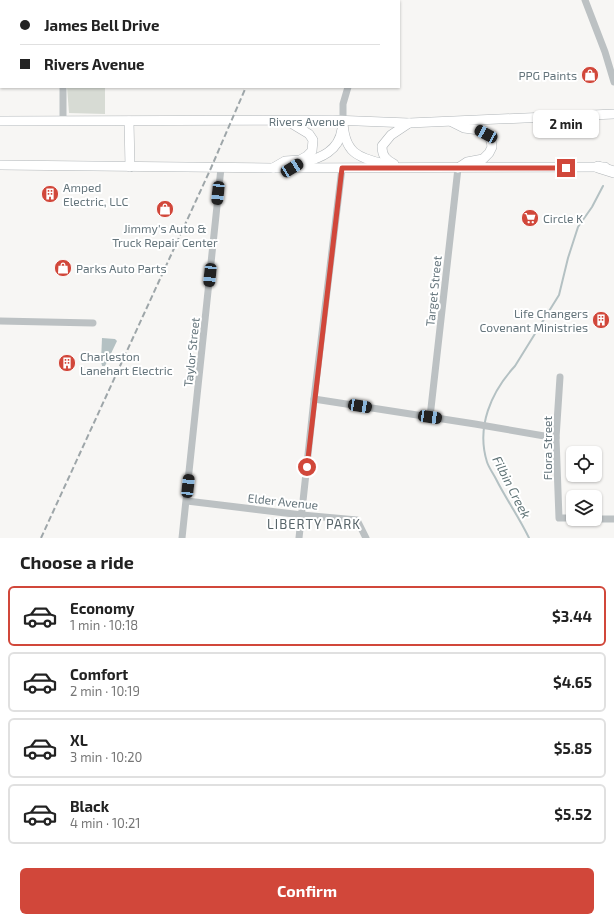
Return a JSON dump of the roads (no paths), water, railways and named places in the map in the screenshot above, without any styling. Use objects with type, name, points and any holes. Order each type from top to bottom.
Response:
[{"type":"highway","points":[[598,167],[614,172]]},
{"type":"main road","name":"Rivers Avenue","points":[[0,121],[343,121],[410,123],[614,114]]},
{"type":"main road","points":[[129,121],[130,167]]},
{"type":"main road","points":[[272,168],[285,161],[300,160],[307,156],[312,150],[313,140],[309,134],[288,121]]},
{"type":"main road","points":[[343,121],[346,142],[358,155],[366,159],[400,167]]},
{"type":"main road","points":[[292,168],[300,163],[322,157],[332,150],[341,135],[343,121]]},
{"type":"main road","points":[[451,121],[464,128],[479,130],[486,134],[491,140],[492,147],[483,159],[467,162],[458,168]]},
{"type":"main road","points":[[400,167],[386,160],[382,153],[382,146],[390,135],[410,123]]},
{"type":"main road","points":[[0,165],[220,168],[614,167]]},
{"type":"street","points":[[148,0],[159,0]]},
{"type":"street","points":[[585,0],[605,52],[614,82]]},
{"type":"street","points":[[63,88],[63,121]]},
{"type":"street","points":[[343,121],[343,104],[348,88]]},
{"type":"street","name":"Taylor Street","points":[[182,538],[220,168]]},
{"type":"street","points":[[299,538],[342,168]]},
{"type":"street","name":"Target Street","points":[[430,417],[458,168]]},
{"type":"street","points":[[0,321],[93,323]]},
{"type":"street","name":"Flora Street","points":[[560,377],[556,438],[559,518],[566,518]]},
{"type":"street","points":[[314,399],[556,438]]},
{"type":"street","name":"Elder Avenue","points":[[187,501],[357,520],[366,538]]},
{"type":"street","points":[[602,519],[614,519]]},
{"type":"waterway","name":"Filbin Creek","points":[[529,538],[488,464],[484,449],[483,436],[485,423],[488,411],[499,387],[515,366],[559,295],[568,258],[578,227],[592,207],[603,186]]},
{"type":"railway","points":[[41,538],[211,168],[246,88]]},
{"type":"place","name":"PPG Paints","points":[[590,75]]},
{"type":"place","name":"Amped Electric, LLC","points":[[50,194]]},
{"type":"place","name":"Jimmy's Auto & Truck Repair Center","points":[[165,209]]},
{"type":"place","name":"Circle K","points":[[530,218]]},
{"type":"place","name":"Parks Auto Parts","points":[[63,268]]},
{"type":"place","name":"Life Changers Covenant Ministries","points":[[601,320]]},
{"type":"place","name":"Charleston Lanehart Electric","points":[[67,363]]},
{"type":"district","name":"LIBERTY PARK","points":[[314,524]]}]
